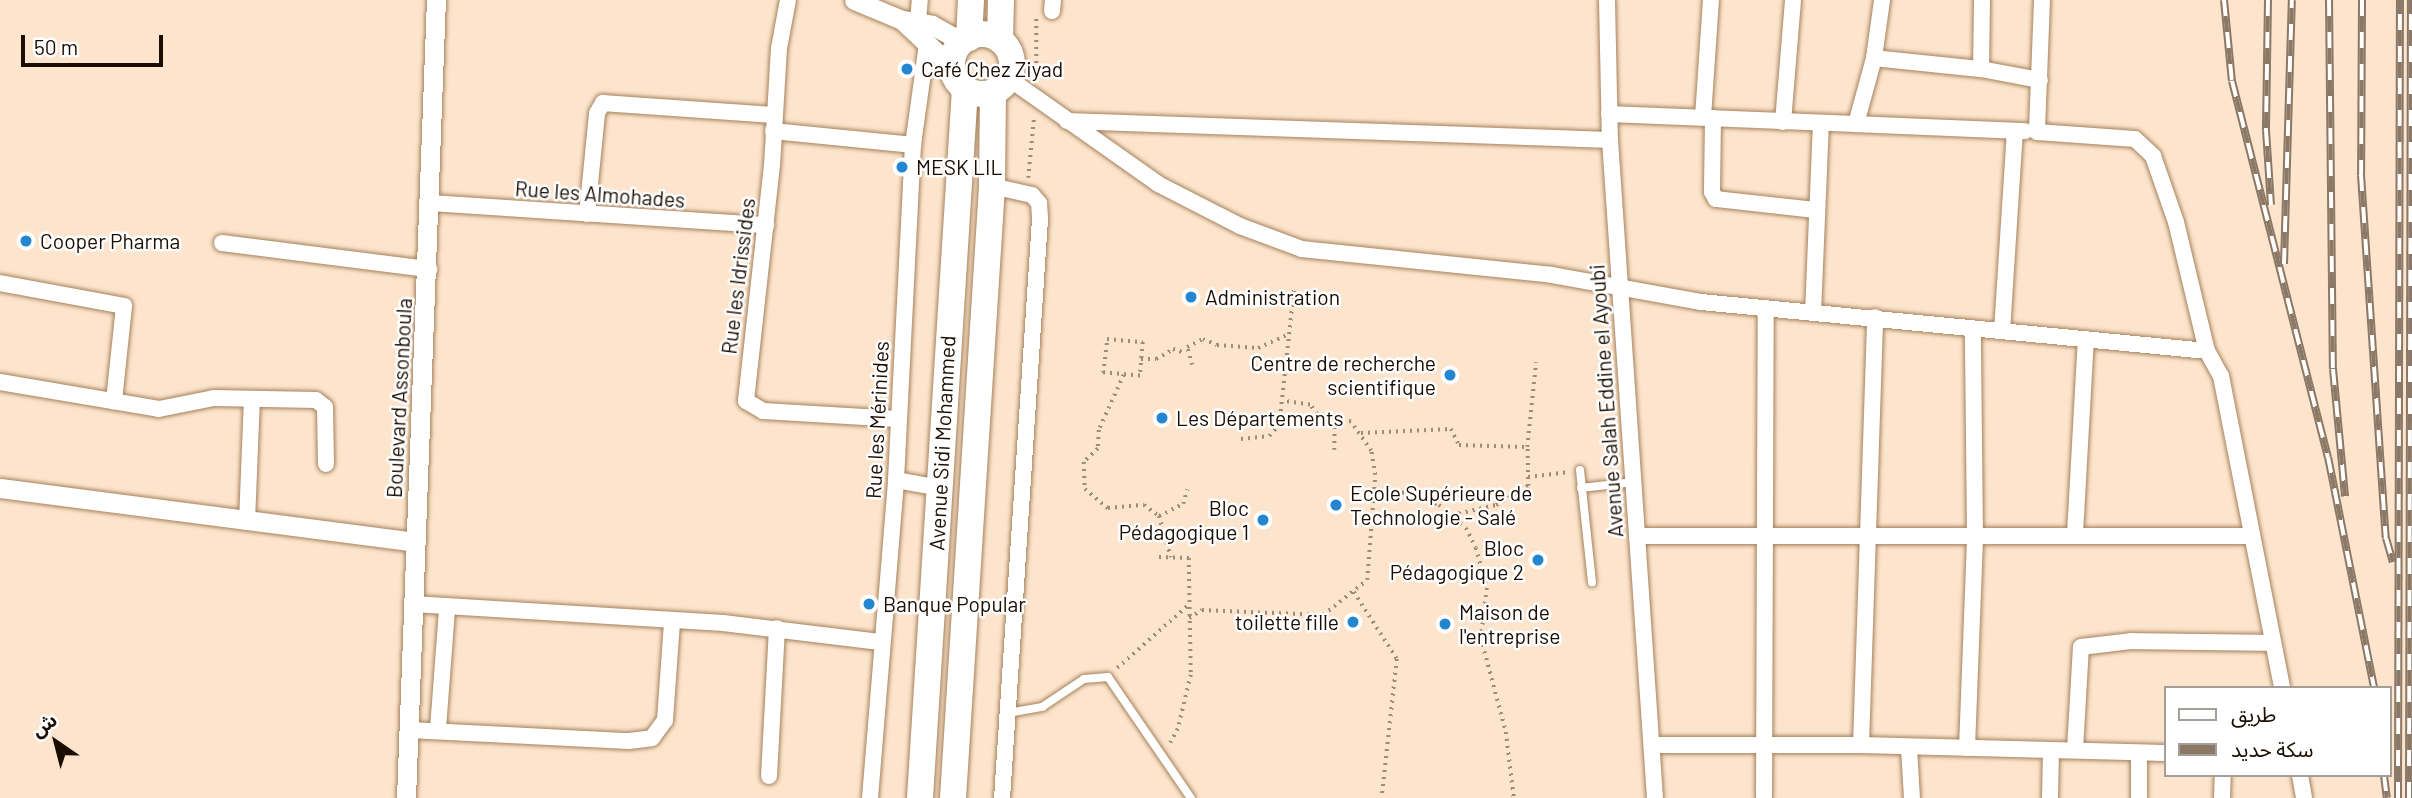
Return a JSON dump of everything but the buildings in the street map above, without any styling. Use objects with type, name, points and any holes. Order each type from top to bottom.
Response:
[{"type":"main road","points":[[966,40],[981,34],[1000,40],[1012,57],[1001,85],[979,94],[959,78],[971,0]]},
{"type":"main road","points":[[1000,40],[1002,0]]},
{"type":"main road","name":"Avenue Sidi Mohammed","points":[[920,798],[940,488],[959,78]]},
{"type":"main road","name":"Avenue Sidi Mohammed","points":[[953,798],[992,186],[1001,85]]},
{"type":"street","name":"Boulevard Assonboula","points":[[407,798],[414,542],[429,269],[436,0]]},
{"type":"street","name":"Rue les Idrissides","points":[[788,0],[773,123],[766,225],[747,404],[763,411],[898,419]]},
{"type":"street","points":[[854,0],[966,40]]},
{"type":"street","points":[[910,21],[920,0]]},
{"type":"street","name":"Avenue Salah Eddine el Ayoubi","points":[[1607,0],[1609,139],[1655,798]]},
{"type":"street","points":[[1711,0],[1708,118],[1712,192],[1716,199],[1816,210]]},
{"type":"street","points":[[1783,122],[1793,0]]},
{"type":"street","points":[[1856,124],[1874,58],[1882,0]]},
{"type":"street","points":[[1981,69],[1982,0]]},
{"type":"street","points":[[2037,132],[2042,0]]},
{"type":"street","points":[[910,21],[927,44],[959,78]]},
{"type":"street","name":"Rue les Mérinides","points":[[870,798],[880,642],[895,480],[913,145],[927,44]]},
{"type":"street","points":[[1874,58],[1981,69],[2040,80]]},
{"type":"street","points":[[1001,85],[1067,121],[1158,184],[1240,226],[1302,249],[1552,275],[1766,309],[1875,317],[2207,351]]},
{"type":"street","points":[[587,214],[597,113],[603,103],[773,123],[913,145]]},
{"type":"street","points":[[1609,114],[2124,137],[2135,139],[2149,150],[2176,222],[2207,351],[2221,376],[2250,536],[2282,686]]},
{"type":"street","points":[[1067,121],[1609,139]]},
{"type":"street","points":[[1813,313],[1821,124]]},
{"type":"street","points":[[2002,331],[2015,131]]},
{"type":"street","points":[[992,186],[1026,191],[1039,203],[1040,211],[1002,798]]},
{"type":"street","name":"Rue les Almohades","points":[[431,203],[766,225]]},
{"type":"street","points":[[222,243],[429,269]]},
{"type":"street","points":[[0,283],[124,306],[114,401]]},
{"type":"street","points":[[1763,798],[1766,309]]},
{"type":"street","points":[[1861,745],[1870,537],[1875,317]]},
{"type":"street","points":[[1967,748],[1975,536],[1973,328]]},
{"type":"street","points":[[2075,534],[2086,340]]},
{"type":"street","points":[[0,382],[159,409],[214,398],[322,403],[326,464]]},
{"type":"street","points":[[247,522],[252,400]]},
{"type":"street","points":[[895,480],[940,488]]},
{"type":"street","points":[[0,488],[414,542]]},
{"type":"street","points":[[1637,536],[2250,536]]},
{"type":"street","points":[[413,604],[447,609],[777,628],[880,642]]},
{"type":"street","points":[[438,729],[447,609]]},
{"type":"street","points":[[409,730],[438,729],[629,741],[652,738],[664,720],[672,622]]},
{"type":"street","points":[[769,776],[777,628]]},
{"type":"street","points":[[2075,750],[2081,647],[2131,641],[2273,643]]},
{"type":"street","points":[[1652,745],[1861,745],[2164,753]]},
{"type":"street","points":[[1909,748],[1912,798]]},
{"type":"street","points":[[2050,798],[2051,752]]},
{"type":"street","points":[[2139,754],[2139,798]]},
{"type":"street","points":[[2222,798],[2223,777]]},
{"type":"street","points":[[2300,777],[2304,798]]},
{"type":"lane","points":[[1580,470],[1592,582]]},
{"type":"lane","points":[[1581,488],[1634,482]]},
{"type":"lane","points":[[1008,713],[1042,707],[1084,679],[1108,677],[1191,798]]},
{"type":"path","points":[[1241,439],[1269,436],[1279,425],[1294,287]]},
{"type":"path","points":[[1185,353],[1203,339],[1217,345],[1258,348],[1290,334]]},
{"type":"path","points":[[1107,339],[1143,342],[1141,359],[1140,376],[1103,373],[1107,339]]},
{"type":"path","points":[[1141,359],[1156,359],[1172,349],[1185,353],[1192,365]]},
{"type":"path","points":[[1452,515],[1515,496],[1528,486],[1527,447],[1536,362]]},
{"type":"path","points":[[1124,375],[1099,430],[1098,449],[1084,462],[1085,489],[1108,508],[1144,505],[1159,516],[1171,557]]},
{"type":"path","points":[[1189,618],[1202,610],[1323,615],[1364,585],[1370,571],[1374,489],[1371,451],[1351,422],[1317,415],[1310,405],[1283,401]]},
{"type":"path","points":[[1334,450],[1335,411]]},
{"type":"path","points":[[1279,425],[1309,426],[1317,415]]},
{"type":"path","points":[[1361,433],[1451,429],[1460,445],[1527,447]]},
{"type":"path","points":[[1528,477],[1580,470]]},
{"type":"path","points":[[1374,489],[1425,498],[1452,515],[1466,528],[1483,566],[1487,588],[1480,638],[1506,732],[1514,798]]},
{"type":"path","points":[[1159,516],[1183,504],[1187,490]]},
{"type":"path","points":[[1159,557],[1189,558],[1186,606],[1193,643],[1189,687],[1178,729],[1162,754]]},
{"type":"path","points":[[1354,592],[1397,659],[1382,798]]},
{"type":"path","points":[[1108,677],[1150,634],[1186,606]]},
{"type":"railway","points":[[2224,0],[2232,81],[2328,457],[2374,686]]},
{"type":"railway","points":[[2268,0],[2266,130],[2271,205]]},
{"type":"railway","points":[[2284,264],[2292,0]]},
{"type":"railway","points":[[2329,0],[2333,369],[2345,496]]},
{"type":"railway","points":[[2362,0],[2361,175],[2386,538],[2393,562]]},
{"type":"railway","points":[[2398,798],[2400,0]]},
{"type":"railway","points":[[2409,798],[2411,0]]},
{"type":"railway","points":[[2384,777],[2387,798]]},
{"type":"place","name":"Café Chez Ziyad","points":[[907,69]]},
{"type":"place","name":"MESK LIL","points":[[902,167]]},
{"type":"place","name":"Cooper Pharma","points":[[26,241]]},
{"type":"place","name":"Administration","points":[[1191,297]]},
{"type":"place","name":"Centre de recherche scientifique","points":[[1450,375]]},
{"type":"place","name":"Les Départements","points":[[1162,418]]},
{"type":"place","name":"Ecole Supérieure de Technologie - Salé","points":[[1336,505]]},
{"type":"place","name":"Bloc Pédagogique 1","points":[[1263,520]]},
{"type":"place","name":"Bloc Pédagogique 2","points":[[1538,560]]},
{"type":"place","name":"Banque Popular","points":[[869,604]]},
{"type":"place","name":"toilette fille","points":[[1353,622]]},
{"type":"place","name":"Maison de l'entreprise","points":[[1445,624]]}]
